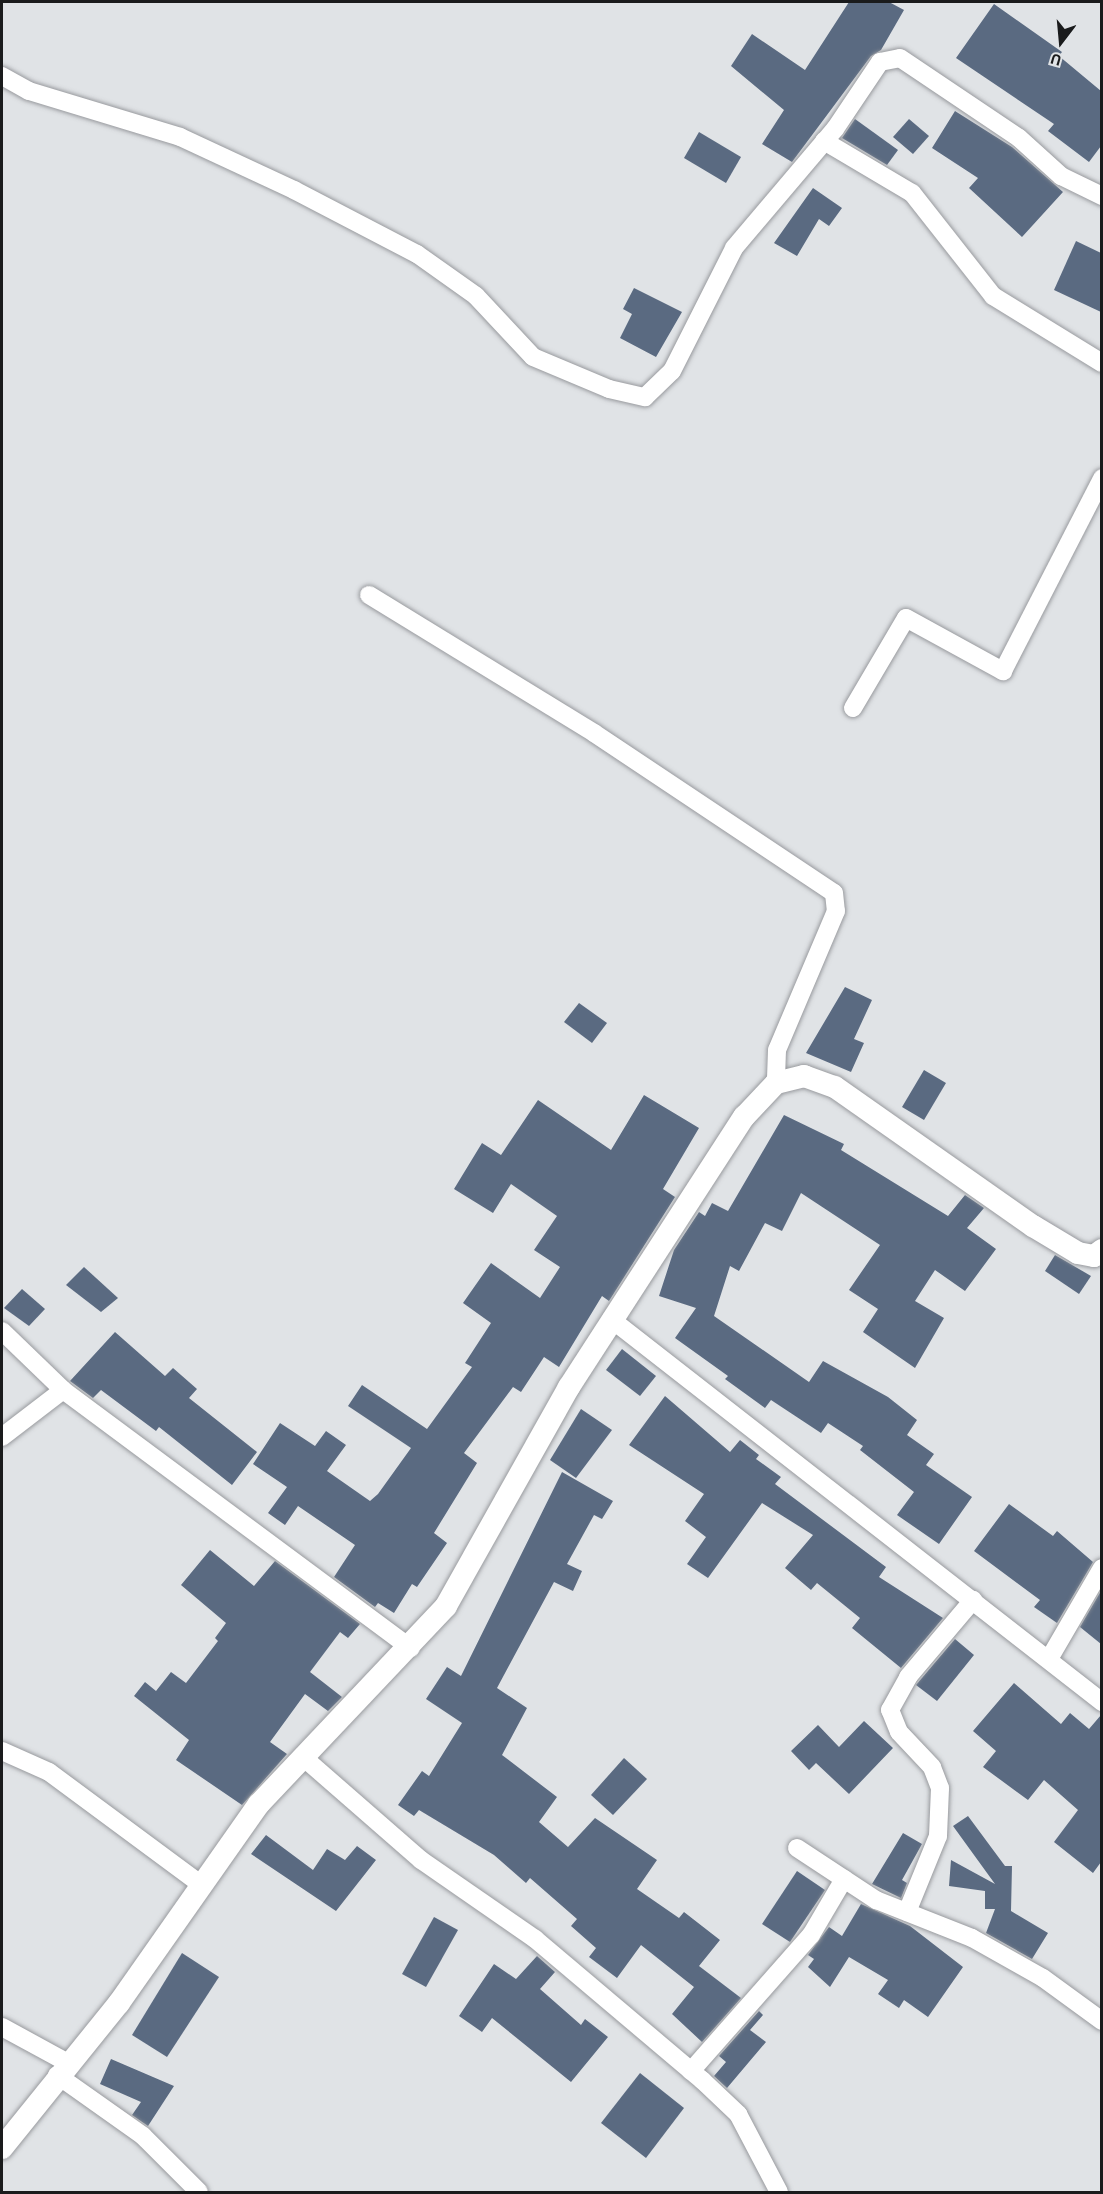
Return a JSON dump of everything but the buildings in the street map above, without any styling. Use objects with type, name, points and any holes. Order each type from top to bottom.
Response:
[{"type":"street","points":[[2,76],[29,90],[180,137],[294,190],[417,254],[476,297],[533,357],[645,397],[672,371],[734,248],[824,141],[880,62],[900,58],[1019,138],[1061,176],[1101,196]]},
{"type":"street","points":[[824,141],[912,193],[993,296],[1101,363]]},
{"type":"street","points":[[853,708],[906,618],[1004,671],[1101,478]]},
{"type":"street","points":[[369,595],[594,733],[834,893],[836,911],[777,1050],[776,1083]]},
{"type":"street","points":[[2,2148],[62,2069],[119,2003],[199,1883],[259,1803],[411,1648],[465,1577],[611,1319],[744,1117],[776,1083],[804,1077],[835,1087],[1033,1226],[1078,1253],[1099,1255]]},
{"type":"street","points":[[611,1319],[973,1599],[1101,1702]]},
{"type":"street","points":[[2,1331],[63,1390],[411,1648]]},
{"type":"street","points":[[2,1437],[63,1390]]},
{"type":"street","points":[[1049,1659],[1101,1568]]},
{"type":"street","points":[[907,1912],[938,1836],[940,1788],[932,1767],[899,1732],[890,1710],[908,1677],[973,1599]]},
{"type":"street","points":[[2,1751],[49,1772],[199,1883]]},
{"type":"street","points":[[304,1758],[421,1860],[535,1940],[691,2071],[738,2114],[778,2193]]},
{"type":"street","points":[[797,1848],[844,1879],[907,1912],[972,1938],[1043,1978],[1101,2021]]},
{"type":"street","points":[[691,2071],[811,1935],[844,1879]]},
{"type":"street","points":[[2,2026],[62,2069],[143,2136],[199,2193]]}]
